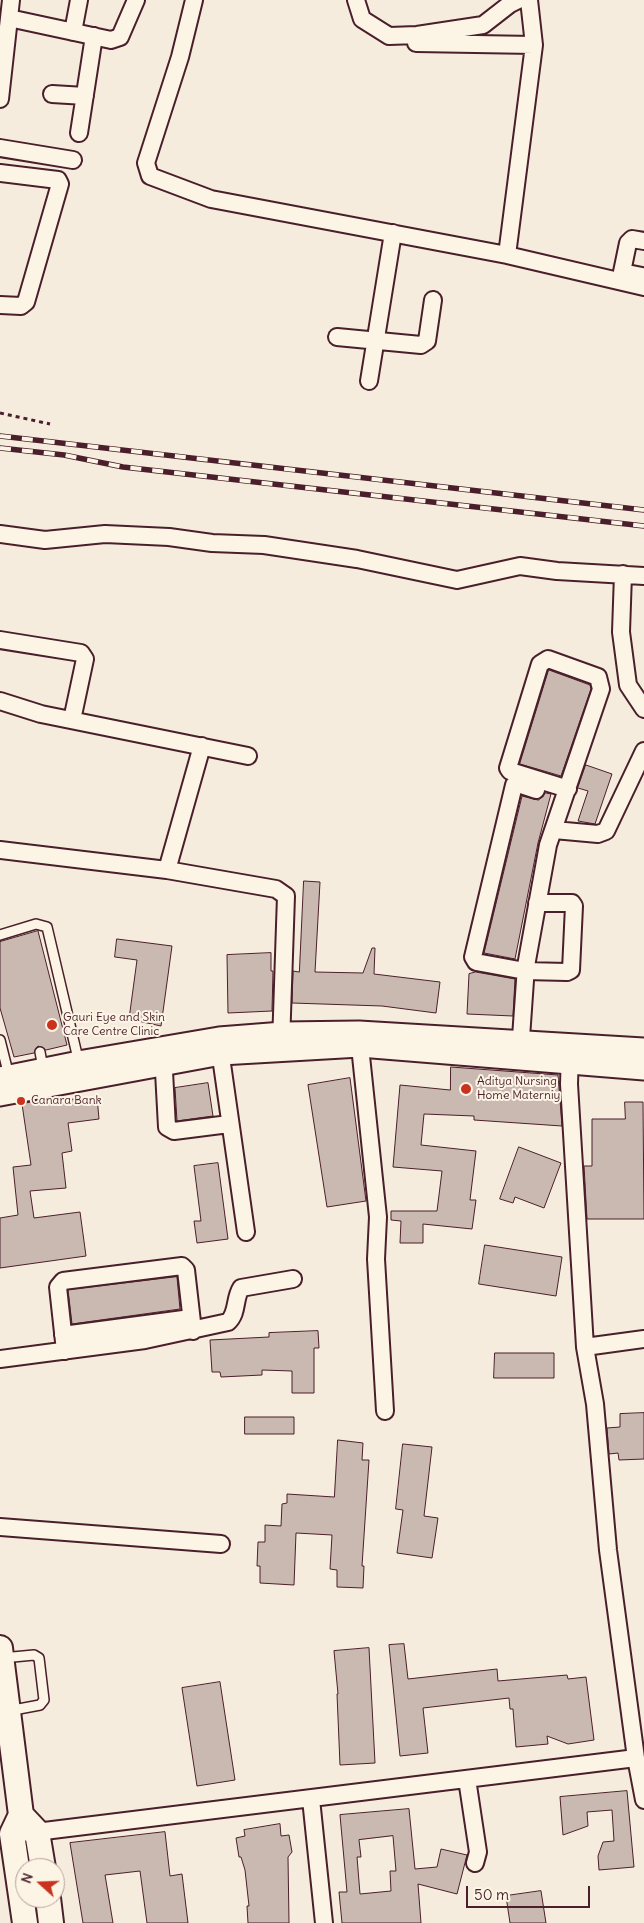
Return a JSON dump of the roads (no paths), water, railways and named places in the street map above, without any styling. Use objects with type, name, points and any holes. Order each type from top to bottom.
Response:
[{"type":"main road","points":[[1,1652],[23,1827],[25,1923]]},
{"type":"main road","points":[[23,1827],[38,1858]]},
{"type":"main road","points":[[49,1908],[51,1923]]},
{"type":"street","points":[[0,99],[11,0]]},
{"type":"street","points":[[73,32],[79,0]]},
{"type":"street","points":[[9,18],[110,40],[120,37],[136,0]]},
{"type":"street","points":[[194,0],[180,57],[146,163],[150,176],[211,199],[621,276],[644,276]]},
{"type":"street","points":[[356,0],[362,20],[389,36],[417,35],[483,25],[518,0]]},
{"type":"street","points":[[507,255],[534,45],[529,0]]},
{"type":"street","points":[[79,133],[94,36]]},
{"type":"street","points":[[390,42],[534,45]]},
{"type":"street","points":[[52,94],[85,96]]},
{"type":"street","points":[[0,148],[73,160]]},
{"type":"street","points":[[0,173],[58,180],[60,184],[26,302],[21,306],[0,305]]},
{"type":"street","points":[[368,381],[392,234]]},
{"type":"street","points":[[621,276],[628,243],[632,239],[644,241]]},
{"type":"street","points":[[621,276],[644,287]]},
{"type":"street","points":[[337,337],[421,345],[427,341],[433,300]]},
{"type":"street","points":[[0,534],[45,540],[105,534],[264,545],[357,559],[457,580],[520,566],[557,571],[644,576]]},
{"type":"street","points":[[624,574],[621,632],[628,685],[643,705]]},
{"type":"street","points":[[0,640],[81,653],[85,659],[72,720]]},
{"type":"street","points":[[520,1051],[525,971],[548,845],[554,830],[566,794],[601,689],[598,677],[548,659],[540,664],[508,768],[510,771],[566,794]]},
{"type":"street","points":[[0,701],[42,714],[248,756]]},
{"type":"street","points":[[167,870],[202,746]]},
{"type":"street","points":[[554,830],[598,834],[606,831],[642,762]]},
{"type":"street","points":[[537,903],[572,903],[574,906],[571,970],[567,972],[525,971],[476,962],[473,957],[514,785],[518,784],[566,794]]},
{"type":"street","points":[[0,850],[167,870],[276,889],[286,896],[282,1042]]},
{"type":"street","points":[[360,1039],[378,1217],[376,1259],[385,1411]]},
{"type":"street","points":[[5,1086],[43,1069],[80,1070],[220,1046],[282,1042],[360,1039],[570,1054],[644,1049]]},
{"type":"street","points":[[220,1046],[229,1124],[246,1232]]},
{"type":"street","points":[[570,1054],[644,1069]]},
{"type":"street","points":[[570,1054],[569,1084],[585,1347],[595,1404],[608,1550],[636,1758],[644,1800]]},
{"type":"street","points":[[163,1056],[167,1127],[174,1131],[229,1124]]},
{"type":"street","points":[[64,1343],[58,1287],[63,1281],[182,1266],[186,1270],[192,1324]]},
{"type":"street","points":[[0,1359],[64,1343],[145,1340],[192,1324],[228,1322],[234,1316],[237,1294],[241,1288],[293,1279]]},
{"type":"street","points":[[585,1347],[644,1339]]},
{"type":"street","points":[[0,1527],[220,1544]]},
{"type":"street","points":[[23,1827],[311,1799],[636,1758]]},
{"type":"street","points":[[467,1779],[478,1852],[475,1863]]},
{"type":"street","points":[[311,1799],[324,1923]]},
{"type":"lane","points":[[0,935],[36,924],[47,927],[80,1070]]},
{"type":"lane","points":[[0,1040],[5,1086]]},
{"type":"lane","points":[[1,1652],[34,1654],[39,1658],[44,1700],[40,1704],[8,1711]]},
{"type":"railway","points":[[0,436],[644,510]]},
{"type":"railway","points":[[0,448],[64,455],[123,467],[644,526]]},
{"type":"place","name":"Gauri Eye and Skin Care Centre Clinic","points":[[52,1025]]},
{"type":"place","name":"Aditya Nursing Home Materniy","points":[[466,1089]]},
{"type":"place","name":"Canara Bank","points":[[21,1101]]}]
